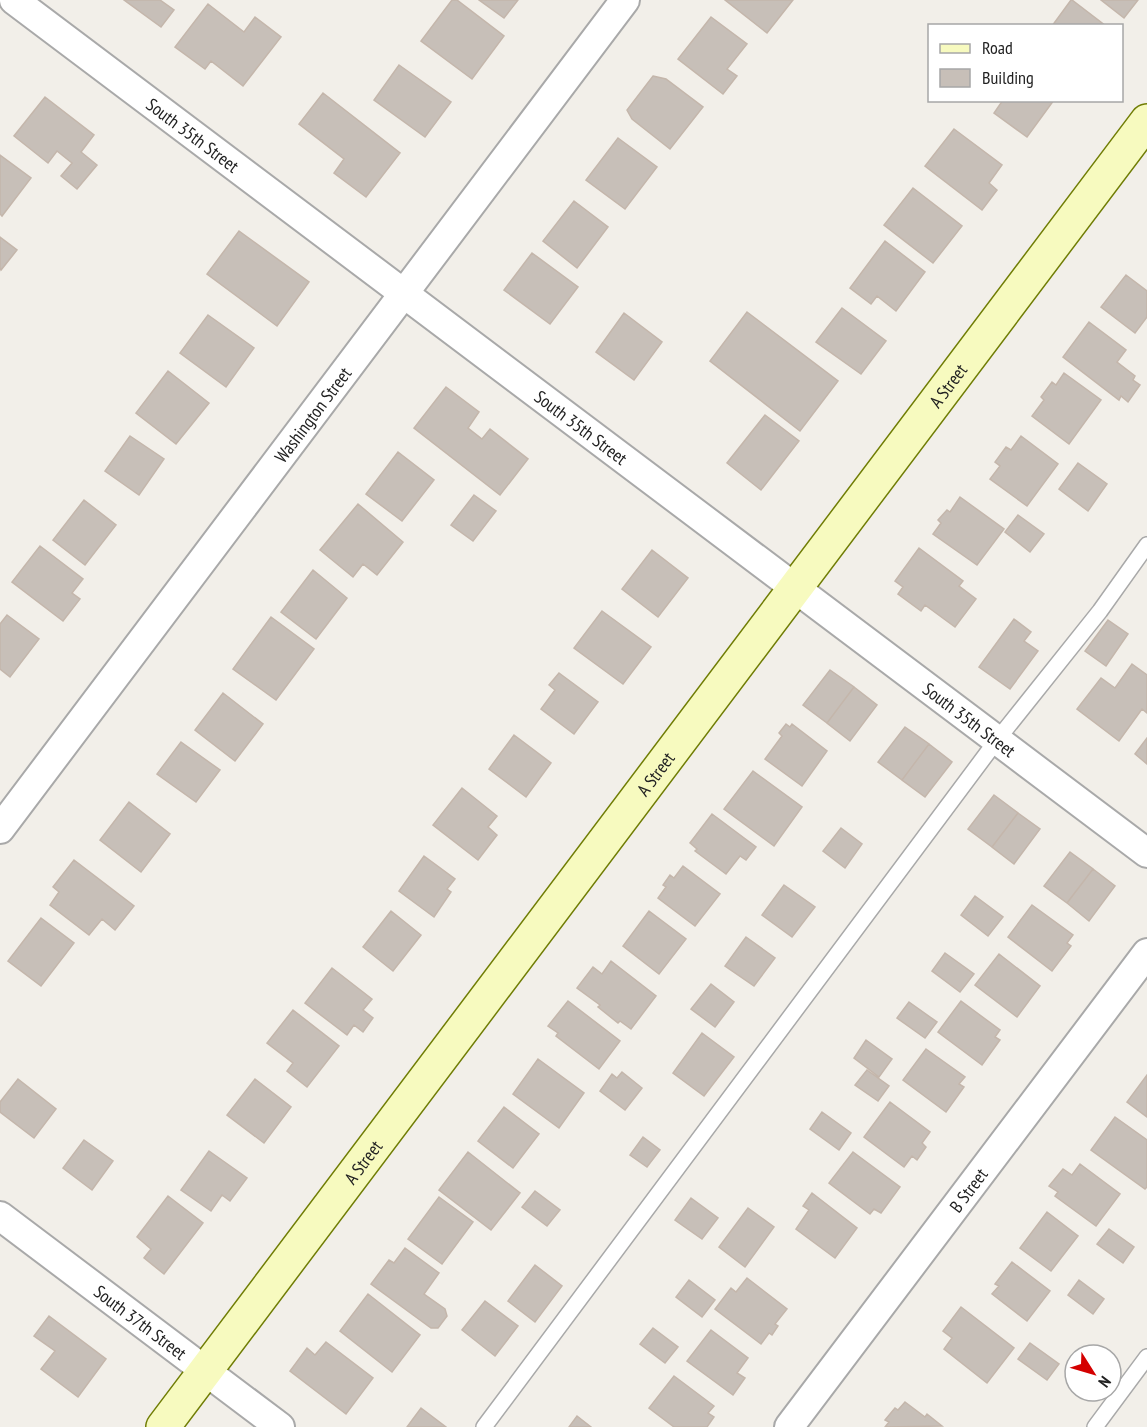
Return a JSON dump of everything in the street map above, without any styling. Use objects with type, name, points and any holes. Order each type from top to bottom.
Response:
[{"type":"main road","name":"A Street","points":[[163,1427],[1147,121]]},
{"type":"street","points":[[0,14],[12,0]]},
{"type":"street","name":"South 35th Street","points":[[12,0],[1147,853]]},
{"type":"street","name":"Washington Street","points":[[0,829],[625,0]]},
{"type":"street","name":"B Street","points":[[789,1427],[1147,953]]},
{"type":"street","name":"South 37th Street","points":[[0,1216],[280,1427]]},
{"type":"lane","points":[[484,1427],[997,740],[1100,610],[1147,544]]},
{"type":"lane","points":[[1095,1427],[1147,1358]]},
{"type":"building","points":[[124,0],[160,0],[174,10],[161,27]]},
{"type":"building","points":[[452,0],[457,0],[504,36],[472,79],[421,41]]},
{"type":"building","points":[[479,0],[518,0],[504,18]]},
{"type":"building","points":[[725,0],[793,0],[767,33]]},
{"type":"building","points":[[1072,0],[1103,24],[1053,24]]},
{"type":"building","points":[[1101,0],[1138,0],[1124,18]]},
{"type":"building","points":[[208,4],[244,32],[255,17],[281,37],[243,86],[211,61],[205,69],[175,47]]},
{"type":"building","points":[[711,17],[747,44],[727,69],[737,76],[723,94],[678,59]]},
{"type":"building","points":[[399,65],[451,102],[425,137],[374,100]]},
{"type":"building","points":[[653,76],[666,79],[703,107],[670,149],[632,119],[627,110]]},
{"type":"building","points":[[323,93],[400,153],[366,197],[334,173],[344,159],[299,124]]},
{"type":"building","points":[[45,97],[94,135],[81,152],[97,165],[77,189],[61,176],[72,163],[57,151],[48,163],[14,136]]},
{"type":"building","points":[[1002,102],[1053,102],[1027,137],[994,113]]},
{"type":"building","points":[[954,129],[1002,165],[989,183],[997,190],[982,210],[925,166]]},
{"type":"building","points":[[618,138],[657,167],[625,209],[586,180]]},
{"type":"building","points":[[0,155],[31,178],[2,216],[0,214]]},
{"type":"building","points":[[913,188],[962,226],[933,263],[884,225]]},
{"type":"building","points":[[574,201],[608,227],[577,268],[543,241]]},
{"type":"building","points":[[239,231],[309,282],[277,326],[207,274]]},
{"type":"building","points":[[0,237],[17,250],[1,270],[0,268]]},
{"type":"building","points":[[885,241],[925,272],[896,311],[877,296],[871,304],[850,288]]},
{"type":"building","points":[[532,253],[578,287],[550,324],[504,290]]},
{"type":"building","points":[[1126,275],[1147,291],[1147,317],[1135,333],[1101,307]]},
{"type":"building","points":[[842,308],[886,341],[861,374],[816,342]]},
{"type":"building","points":[[747,312],[838,381],[800,431],[710,361]]},
{"type":"building","points":[[624,313],[662,342],[634,380],[596,352]]},
{"type":"building","points":[[208,315],[254,348],[226,387],[180,353]]},
{"type":"building","points":[[1089,322],[1126,350],[1117,362],[1135,376],[1133,380],[1140,385],[1128,402],[1121,396],[1119,400],[1063,357]]},
{"type":"building","points":[[168,371],[209,403],[176,444],[136,413]]},
{"type":"building","points":[[1064,373],[1101,400],[1069,444],[1032,416],[1044,400],[1041,397],[1052,382],[1056,385]]},
{"type":"building","points":[[446,387],[479,412],[468,428],[482,439],[490,429],[528,459],[500,495],[414,428]]},
{"type":"building","points":[[765,415],[799,441],[761,490],[727,463]]},
{"type":"building","points":[[130,436],[164,459],[139,495],[105,471]]},
{"type":"building","points":[[1021,436],[1058,464],[1027,506],[990,479],[1000,466],[995,462],[1006,447],[1011,450]]},
{"type":"building","points":[[398,452],[434,480],[402,521],[366,494]]},
{"type":"building","points":[[1078,463],[1107,484],[1088,511],[1059,489]]},
{"type":"building","points":[[474,495],[496,511],[473,541],[451,525]]},
{"type":"building","points":[[960,497],[1004,529],[977,565],[933,534],[941,523],[938,520],[947,510],[950,512]]},
{"type":"building","points":[[84,500],[116,525],[85,565],[53,540]]},
{"type":"building","points":[[358,504],[403,542],[377,575],[363,564],[353,577],[320,550]]},
{"type":"building","points":[[1018,515],[1044,534],[1030,552],[1005,532]]},
{"type":"building","points":[[40,546],[83,579],[72,593],[80,599],[63,621],[12,582]]},
{"type":"building","points":[[919,548],[963,581],[959,586],[976,599],[955,627],[925,605],[921,611],[898,594],[903,587],[895,581]]},
{"type":"building","points":[[652,550],[688,578],[658,617],[622,589]]},
{"type":"building","points":[[313,570],[347,598],[316,639],[281,612]]},
{"type":"building","points":[[602,611],[651,647],[623,684],[574,648]]},
{"type":"building","points":[[7,615],[39,639],[10,677],[0,669],[0,624]]},
{"type":"building","points":[[271,617],[314,649],[276,700],[233,669]]},
{"type":"building","points":[[1014,619],[1031,632],[1024,641],[1038,651],[1010,689],[979,667]]},
{"type":"building","points":[[1108,620],[1128,634],[1106,666],[1085,651]]},
{"type":"building","points":[[1132,664],[1147,675],[1147,713],[1142,709],[1119,741],[1077,709],[1101,678],[1115,688]]},
{"type":"building","points":[[830,670],[854,687],[827,723],[803,705]]},
{"type":"building","points":[[559,673],[598,702],[574,734],[541,709],[555,690],[549,685]]},
{"type":"building","points":[[854,687],[877,705],[850,741],[827,723]]},
{"type":"building","points":[[223,693],[263,724],[235,761],[195,730]]},
{"type":"building","points":[[786,724],[790,727],[792,724],[827,751],[802,786],[765,759],[782,736],[779,733]]},
{"type":"building","points":[[905,727],[929,744],[902,780],[878,762]]},
{"type":"building","points":[[514,735],[551,763],[526,797],[489,769]]},
{"type":"building","points":[[1147,738],[1147,764],[1135,754]]},
{"type":"building","points":[[181,742],[220,770],[196,802],[157,774]]},
{"type":"building","points":[[929,744],[952,762],[925,797],[902,780]]},
{"type":"building","points":[[753,771],[802,807],[774,846],[724,809]]},
{"type":"building","points":[[462,788],[497,816],[488,827],[497,835],[478,860],[433,825]]},
{"type":"building","points":[[994,795],[1018,813],[992,847],[968,829]]},
{"type":"building","points":[[129,802],[170,834],[141,872],[100,840]]},
{"type":"building","points":[[1018,813],[1040,829],[1014,864],[992,847]]},
{"type":"building","points":[[712,814],[756,847],[746,860],[740,856],[726,874],[695,851],[697,849],[690,843]]},
{"type":"building","points":[[841,828],[862,844],[845,868],[823,851]]},
{"type":"building","points":[[1070,852],[1093,869],[1067,903],[1044,886]]},
{"type":"building","points":[[424,856],[455,879],[447,889],[451,892],[434,917],[399,891]]},
{"type":"building","points":[[74,860],[134,906],[115,930],[102,919],[89,935],[50,905],[59,892],[53,887]]},
{"type":"building","points":[[683,866],[720,894],[695,926],[658,898],[666,887],[663,885],[670,875],[674,878]]},
{"type":"building","points":[[1093,869],[1115,886],[1089,921],[1067,903]]},
{"type":"building","points":[[784,885],[815,907],[792,937],[762,915]]},
{"type":"building","points":[[975,896],[1003,917],[988,936],[961,915]]},
{"type":"building","points":[[1032,905],[1073,935],[1067,943],[1071,946],[1052,971],[1008,937]]},
{"type":"building","points":[[391,911],[421,935],[393,971],[363,947]]},
{"type":"building","points":[[649,911],[686,939],[659,974],[623,946]]},
{"type":"building","points":[[41,918],[74,943],[41,986],[8,961]]},
{"type":"building","points":[[746,937],[775,958],[754,986],[725,966]]},
{"type":"building","points":[[945,953],[974,974],[960,992],[932,971]]},
{"type":"building","points":[[999,954],[1040,986],[1017,1017],[975,985]]},
{"type":"building","points":[[611,961],[656,996],[631,1029],[620,1021],[618,1023],[598,1007],[600,1005],[577,988],[593,967],[602,974]]},
{"type":"building","points":[[332,968],[372,999],[363,1010],[373,1018],[363,1032],[354,1025],[347,1035],[305,1003]]},
{"type":"building","points":[[711,984],[734,1002],[715,1027],[691,1009]]},
{"type":"building","points":[[568,1001],[620,1041],[599,1069],[556,1036],[558,1033],[548,1026]]},
{"type":"building","points":[[961,1001],[1000,1030],[995,1037],[1000,1040],[982,1065],[938,1032]]},
{"type":"building","points":[[909,1002],[937,1022],[925,1038],[897,1018]]},
{"type":"building","points":[[293,1010],[339,1046],[307,1087],[287,1071],[293,1063],[267,1043]]},
{"type":"building","points":[[702,1033],[734,1057],[704,1096],[673,1073]]},
{"type":"building","points":[[866,1040],[892,1059],[879,1077],[854,1058]]},
{"type":"building","points":[[926,1049],[965,1077],[959,1084],[964,1087],[946,1112],[903,1080]]},
{"type":"building","points":[[538,1059],[584,1093],[559,1128],[513,1094]]},
{"type":"building","points":[[867,1070],[889,1086],[878,1101],[855,1085]]},
{"type":"building","points":[[622,1072],[642,1088],[625,1110],[600,1091],[612,1074],[617,1078]]},
{"type":"building","points":[[1147,1075],[1147,1117],[1127,1102]]},
{"type":"building","points":[[18,1079],[56,1109],[34,1138],[0,1112],[0,1102]]},
{"type":"building","points":[[255,1079],[291,1107],[264,1143],[227,1115]]},
{"type":"building","points":[[890,1102],[930,1132],[922,1143],[926,1147],[917,1160],[912,1156],[904,1167],[864,1137]]},
{"type":"building","points":[[504,1107],[539,1134],[513,1168],[478,1141]]},
{"type":"building","points":[[822,1112],[851,1133],[839,1150],[810,1129]]},
{"type":"building","points":[[1115,1117],[1147,1140],[1147,1187],[1145,1189],[1091,1150]]},
{"type":"building","points":[[643,1137],[660,1150],[647,1167],[630,1155]]},
{"type":"building","points":[[84,1140],[113,1161],[92,1190],[63,1168]]},
{"type":"building","points":[[209,1151],[247,1178],[230,1201],[222,1195],[211,1211],[181,1190]]},
{"type":"building","points":[[468,1152],[520,1193],[491,1230],[439,1190]]},
{"type":"building","points":[[853,1152],[900,1187],[881,1213],[874,1209],[870,1214],[829,1183]]},
{"type":"building","points":[[1080,1164],[1120,1194],[1096,1226],[1055,1196],[1058,1192],[1049,1186],[1063,1169],[1072,1175]]},
{"type":"building","points":[[535,1191],[560,1210],[547,1226],[522,1207]]},
{"type":"building","points":[[812,1193],[857,1228],[835,1258],[796,1229],[809,1210],[803,1206]]},
{"type":"building","points":[[168,1196],[203,1223],[164,1274],[144,1258],[151,1249],[137,1237]]},
{"type":"building","points":[[439,1197],[473,1222],[442,1264],[408,1239]]},
{"type":"building","points":[[691,1198],[718,1218],[702,1239],[675,1220]]},
{"type":"building","points":[[748,1208],[774,1227],[745,1267],[719,1247]]},
{"type":"building","points":[[1047,1212],[1078,1236],[1051,1271],[1020,1248]]},
{"type":"building","points":[[1109,1229],[1134,1247],[1123,1263],[1097,1244]]},
{"type":"building","points":[[405,1248],[439,1273],[424,1294],[445,1309],[447,1316],[438,1328],[431,1328],[371,1284],[389,1260],[394,1263]]},
{"type":"building","points":[[1012,1262],[1050,1291],[1027,1321],[992,1294],[999,1286],[995,1284]]},
{"type":"building","points":[[535,1265],[562,1286],[535,1322],[508,1301]]},
{"type":"building","points":[[747,1278],[787,1309],[775,1324],[778,1326],[772,1335],[769,1333],[761,1344],[715,1309],[731,1288],[736,1292]]},
{"type":"building","points":[[689,1280],[715,1300],[702,1317],[676,1297]]},
{"type":"building","points":[[1079,1280],[1104,1299],[1093,1314],[1068,1295]]},
{"type":"building","points":[[368,1294],[420,1335],[392,1372],[340,1331]]},
{"type":"building","points":[[485,1301],[518,1326],[495,1356],[462,1330]]},
{"type":"building","points":[[961,1307],[1014,1348],[987,1383],[944,1349],[952,1338],[943,1331]]},
{"type":"building","points":[[49,1316],[106,1359],[78,1397],[41,1369],[55,1351],[34,1336]]},
{"type":"building","points":[[653,1328],[678,1347],[665,1363],[640,1344]]},
{"type":"building","points":[[711,1330],[748,1358],[737,1373],[745,1378],[733,1395],[687,1361]]},
{"type":"building","points":[[326,1342],[373,1378],[346,1414],[290,1371],[307,1348],[315,1355]]},
{"type":"building","points":[[1030,1343],[1059,1364],[1047,1380],[1018,1359]]},
{"type":"building","points":[[674,1376],[714,1406],[708,1413],[714,1417],[707,1427],[674,1427],[649,1408]]},
{"type":"building","points":[[905,1402],[925,1417],[927,1414],[942,1426],[885,1427],[889,1422],[885,1420],[895,1408],[898,1410]]},
{"type":"building","points":[[421,1408],[446,1427],[407,1427]]},
{"type":"building","points":[[577,1416],[591,1427],[569,1427]]}]
